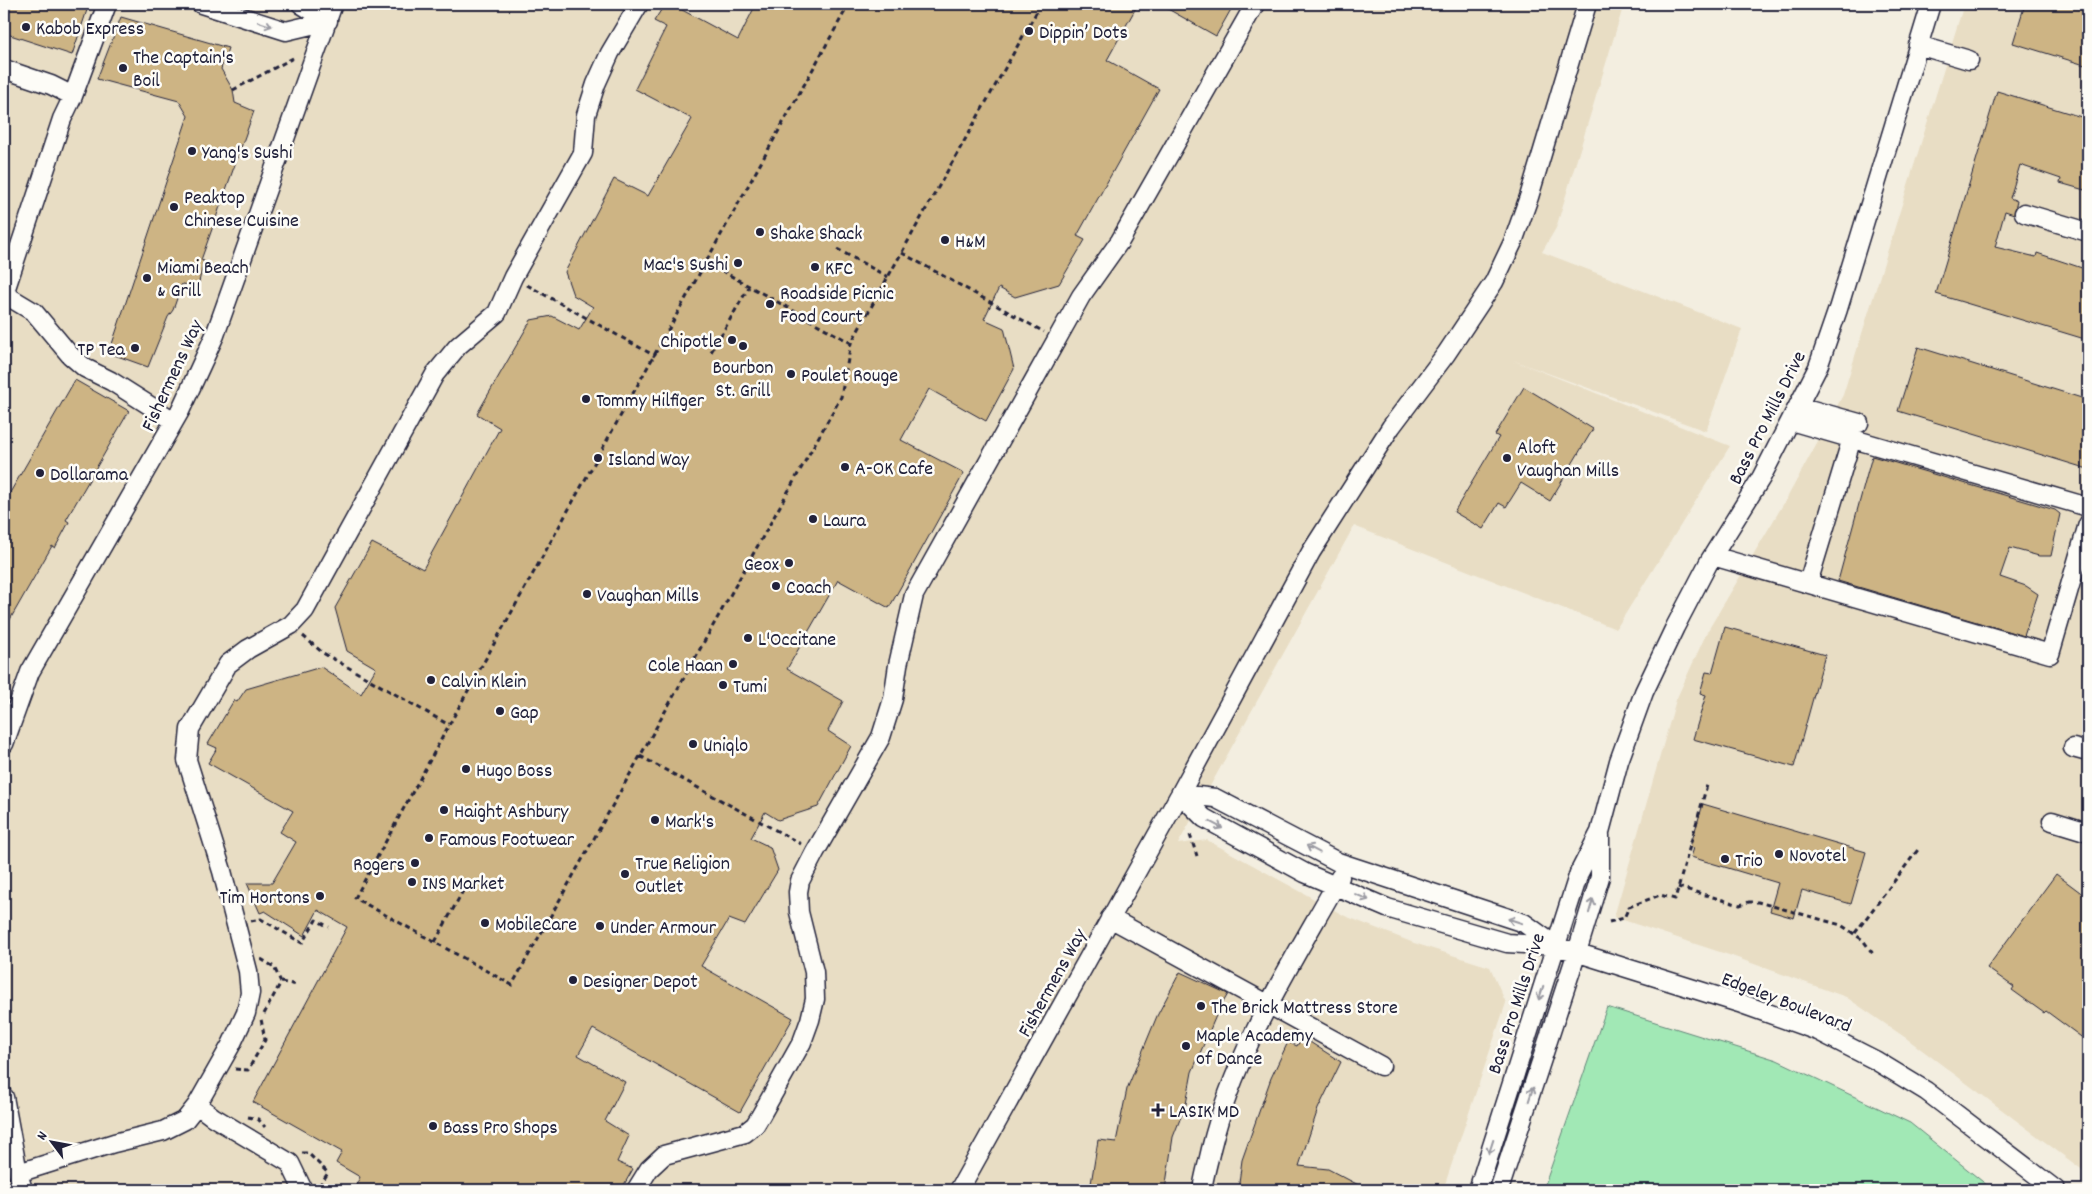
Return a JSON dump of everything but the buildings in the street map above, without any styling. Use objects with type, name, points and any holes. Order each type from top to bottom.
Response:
[{"type":"street","points":[[106,4],[73,96],[62,118],[4,294],[34,312],[70,355],[85,368],[111,381],[174,422]]},
{"type":"street","points":[[201,4],[286,30],[328,21]]},
{"type":"street","points":[[301,4],[328,21]]},
{"type":"street","name":"Fishermens Way","points":[[4,744],[30,672],[174,422],[215,335],[333,4]]},
{"type":"street","points":[[4,1097],[20,1182],[114,1143],[163,1131],[185,1120],[197,1105],[242,1021],[250,993],[248,970],[222,871],[187,760],[190,729],[228,664],[248,649],[290,625],[305,610],[435,374],[458,346],[497,313],[513,277],[583,153],[586,114],[596,84],[610,53],[639,4]]},
{"type":"street","points":[[636,1190],[649,1169],[664,1154],[745,1133],[751,1129],[761,1115],[802,1042],[815,999],[812,961],[799,912],[798,892],[800,880],[814,852],[881,737],[892,699],[914,595],[1081,296],[1120,241],[1256,4]]},
{"type":"street","name":"Fishermens Way","points":[[959,1190],[1180,794],[1311,552],[1391,427],[1446,354],[1494,282],[1514,242],[1587,4]]},
{"type":"street","name":"Bass Pro Mills Drive","points":[[1478,1190],[1579,873],[1600,832],[1619,761],[1644,692],[1675,627],[1713,556],[1761,478],[1818,367],[1838,309],[1931,4]]},
{"type":"street","points":[[1918,45],[1969,60]]},
{"type":"street","points":[[4,69],[51,85],[73,96]]},
{"type":"street","points":[[2024,213],[2088,232]]},
{"type":"street","points":[[1795,413],[2088,507]]},
{"type":"street","points":[[1808,583],[1856,431]]},
{"type":"street","points":[[1713,556],[2050,654],[2088,524]]},
{"type":"street","points":[[1180,794],[1215,798],[1347,865],[1524,924],[1556,946]]},
{"type":"street","points":[[1180,794],[1204,818],[1305,873],[1387,908],[1507,943],[1556,946]]},
{"type":"street","points":[[2052,821],[2088,832]]},
{"type":"street","name":"Bass Pro Mills Drive","points":[[1499,1190],[1600,877],[1600,832]]},
{"type":"street","points":[[1202,1190],[1216,1127],[1245,1052],[1269,1003],[1347,865]]},
{"type":"street","points":[[1110,918],[1269,1003],[1381,1066]]},
{"type":"street","name":"Edgeley Boulevard","points":[[1556,946],[1742,1004],[1818,1031],[1875,1060],[1926,1091],[2056,1190]]},
{"type":"street","points":[[197,1105],[213,1117],[290,1163],[303,1190]]},
{"type":"path","points":[[849,4],[355,898],[512,985],[841,396],[851,343],[1041,4]]},
{"type":"path","points":[[233,90],[295,58]]},
{"type":"path","points":[[838,249],[888,277]]},
{"type":"path","points":[[902,252],[1058,339]]},
{"type":"path","points":[[706,262],[851,343]]},
{"type":"path","points":[[513,277],[655,356]]},
{"type":"path","points":[[711,352],[750,286]]},
{"type":"path","points":[[290,625],[323,653],[449,725]]},
{"type":"path","points":[[640,756],[814,852]]},
{"type":"path","points":[[1609,922],[1624,918],[1629,906],[1660,895],[1675,898],[1707,785]]},
{"type":"path","points":[[1190,835],[1197,856]]},
{"type":"path","points":[[1855,933],[1920,847]]},
{"type":"path","points":[[1678,887],[1740,905],[1758,902],[1841,925],[1855,933],[1874,954]]},
{"type":"path","points":[[435,942],[464,888]]},
{"type":"path","points":[[245,922],[261,919],[302,943],[316,920],[329,927]]},
{"type":"path","points":[[257,958],[274,967],[281,982]]},
{"type":"path","points":[[281,982],[298,985]]},
{"type":"path","points":[[231,1077],[235,1069],[248,1070],[265,1040],[261,1018],[281,982]]},
{"type":"path","points":[[243,1117],[258,1119],[269,1132]]},
{"type":"path","points":[[297,1152],[308,1153],[328,1173],[316,1190]]},
{"type":"shaded area","points":[[4,4],[1624,4],[1556,228],[1542,252],[1742,329],[1706,431],[1512,360],[1730,446],[1616,629],[1354,526],[1178,844],[1207,840],[1345,916],[1414,943],[1490,967],[1506,1003],[1443,1190],[4,1190]]},
{"type":"shaded area","points":[[1964,4],[2088,4],[2088,1174],[1906,1038],[1846,997],[1732,956],[1614,917],[1676,700],[1707,632],[1787,498],[1843,395]]},
{"type":"green space","points":[[1607,1007],[1777,1060],[1910,1123],[1993,1190],[1543,1190]]},
{"type":"place","name":"Kabob Express","points":[[26,27]]},
{"type":"place","name":"Dippin’ Dots","points":[[1029,31]]},
{"type":"place","name":"The Captain's Boil","points":[[123,68]]},
{"type":"place","name":"Yang's Sushi","points":[[192,151]]},
{"type":"place","name":"Peaktop Chinese Cuisine","points":[[174,207]]},
{"type":"place","name":"Shake Shack","points":[[760,232]]},
{"type":"place","name":"H&M","points":[[945,240]]},
{"type":"place","name":"Mac's Sushi","points":[[738,263]]},
{"type":"place","name":"KFC","points":[[815,267]]},
{"type":"place","name":"Miami Beach & Grill","points":[[147,278]]},
{"type":"place","name":"Roadside Picnic Food Court","points":[[770,304]]},
{"type":"place","name":"Chipotle","points":[[732,340]]},
{"type":"place","name":"Bourbon St. Grill","points":[[743,346]]},
{"type":"place","name":"TP Tea","points":[[135,348]]},
{"type":"place","name":"Poulet Rouge","points":[[791,374]]},
{"type":"place","name":"Tommy Hilfiger","points":[[586,399]]},
{"type":"place","name":"Island Way","points":[[598,458]]},
{"type":"place","name":"Aloft Vaughan Mills","points":[[1507,458]]},
{"type":"place","name":"A-OK Cafe","points":[[845,467]]},
{"type":"place","name":"Dollarama","points":[[40,473]]},
{"type":"place","name":"Laura","points":[[813,519]]},
{"type":"place","name":"Geox","points":[[789,563]]},
{"type":"place","name":"Coach","points":[[776,586]]},
{"type":"place","name":"Vaughan Mills","points":[[587,594]]},
{"type":"place","name":"L'Occitane","points":[[748,638]]},
{"type":"place","name":"Cole Haan","points":[[733,664]]},
{"type":"place","name":"Calvin Klein","points":[[431,680]]},
{"type":"place","name":"Tumi","points":[[723,685]]},
{"type":"place","name":"Gap","points":[[500,711]]},
{"type":"place","name":"Uniqlo","points":[[693,744]]},
{"type":"place","name":"Hugo Boss","points":[[466,769]]},
{"type":"place","name":"Haight Ashbury","points":[[444,810]]},
{"type":"place","name":"Mark's","points":[[655,820]]},
{"type":"place","name":"Famous Footwear","points":[[429,838]]},
{"type":"place","name":"Novotel","points":[[1779,854]]},
{"type":"place","name":"Trio","points":[[1725,859]]},
{"type":"place","name":"Rogers","points":[[415,863]]},
{"type":"place","name":"True Religion Outlet","points":[[625,874]]},
{"type":"place","name":"INS Market","points":[[412,882]]},
{"type":"place","name":"Tim Hortons","points":[[320,896]]},
{"type":"place","name":"MobileCare","points":[[485,923]]},
{"type":"place","name":"Under Armour","points":[[600,926]]},
{"type":"place","name":"Designer Depot","points":[[573,980]]},
{"type":"place","name":"The Brick Mattress Store","points":[[1201,1006]]},
{"type":"place","name":"Maple Academy of Dance","points":[[1186,1046]]},
{"type":"place","name":"LASIK MD","points":[[1158,1110]]},
{"type":"place","name":"Bass Pro Shops","points":[[433,1126]]}]
